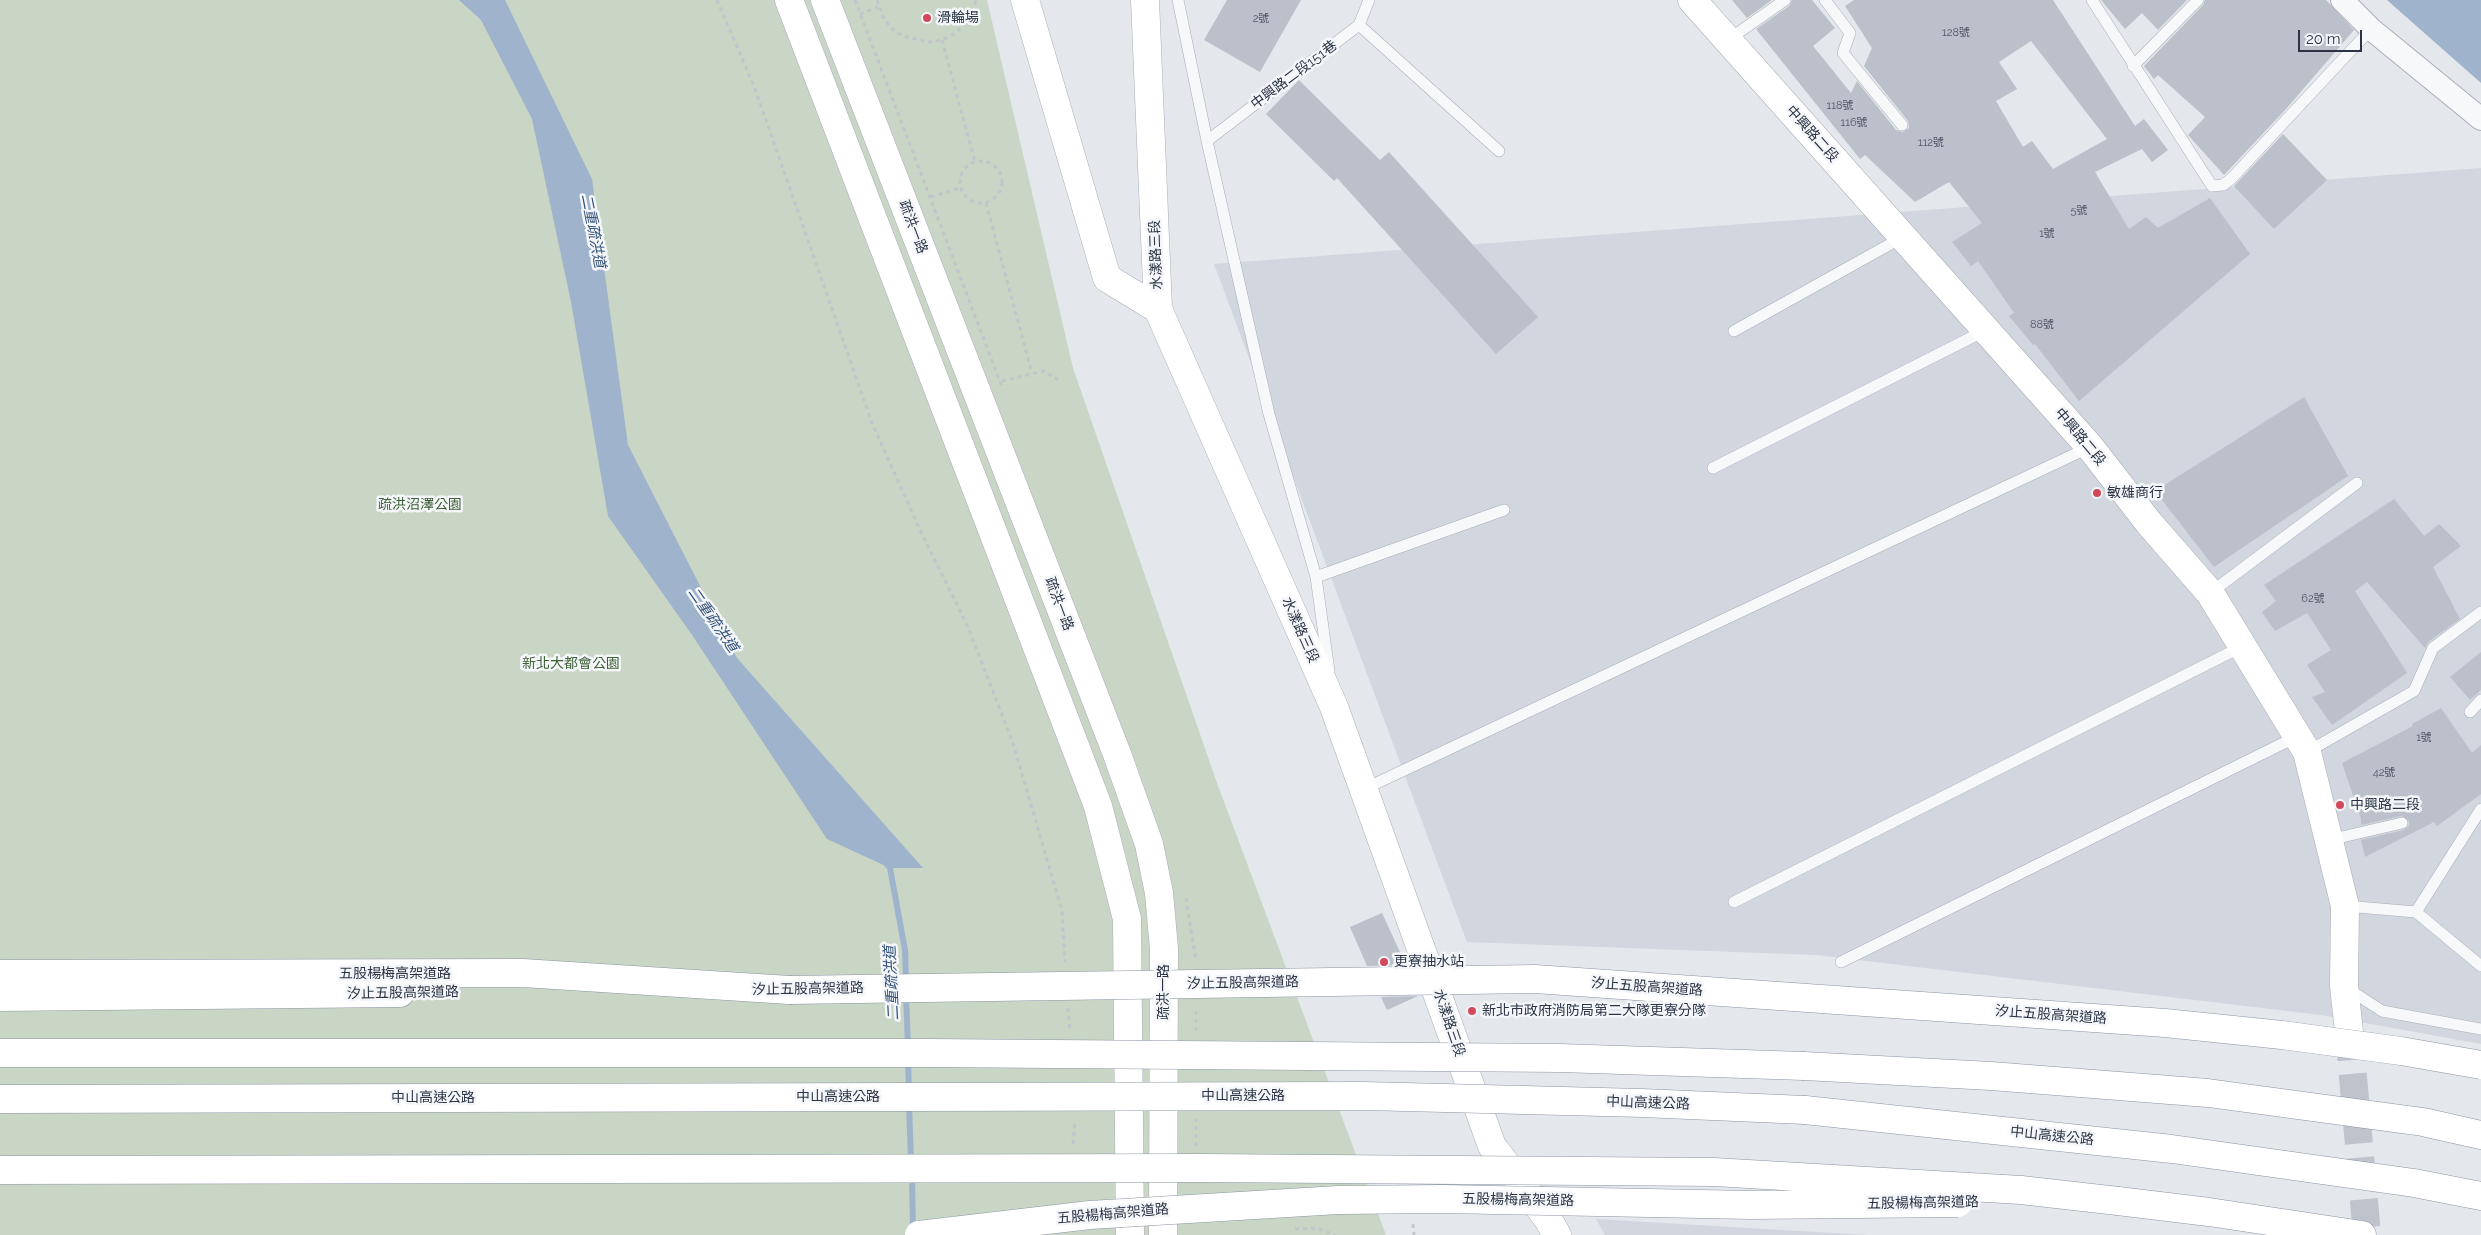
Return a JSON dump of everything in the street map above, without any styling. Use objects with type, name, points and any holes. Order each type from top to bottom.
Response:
[{"type":"main road","points":[[789,0],[1098,806],[1127,919],[1130,1235]]},
{"type":"main road","name":"疏洪一路","points":[[826,0],[1117,754],[1149,844],[1159,893],[1164,949],[1163,1235]]},
{"type":"main road","points":[[1025,0],[1107,278],[1158,309]]},
{"type":"main road","name":"水漾路三段","points":[[1145,0],[1158,309],[1334,707],[1492,1146],[1548,1219],[1557,1235]]},
{"type":"main road","name":"中興路二段","points":[[1692,0],[2090,447],[2149,523],[2210,593],[2303,744],[2345,906],[2344,986],[2349,1032]]},
{"type":"main road","name":"五股楊梅高架道路","points":[[0,974],[523,973],[789,990]]},
{"type":"main road","name":"汐止五股高架道路","points":[[0,997],[789,990],[1535,979],[2175,1024],[2371,1047],[2481,1065]]},
{"type":"main road","points":[[0,1053],[928,1053],[1550,1058],[1804,1066],[1991,1076],[2208,1092],[2423,1122],[2481,1135]]},
{"type":"main road","name":"中山高速公路","points":[[0,1099],[1365,1096],[1642,1103],[1805,1110],[2172,1149],[2414,1183],[2481,1196]]},
{"type":"main road","points":[[0,1170],[1212,1168],[1714,1172],[2021,1190],[2209,1212],[2362,1235]]},
{"type":"main road","name":"五股楊梅高架道路","points":[[919,1235],[1090,1214],[1338,1200],[1443,1199],[1752,1205],[2118,1201]]},
{"type":"street","points":[[2342,0],[2371,29],[2481,119]]},
{"type":"lane","points":[[1178,0],[1207,141],[1269,414],[1316,576],[1334,707]]},
{"type":"lane","points":[[1369,0],[1359,25],[1499,151]]},
{"type":"lane","points":[[1728,40],[1785,0]]},
{"type":"lane","points":[[1825,0],[1850,33],[1843,53],[1902,125]]},
{"type":"lane","points":[[2092,0],[2212,186],[2223,185],[2230,179],[2371,29]]},
{"type":"lane","points":[[2133,66],[2198,0]]},
{"type":"lane","name":"中興路二段151巷","points":[[1207,141],[1359,25]]},
{"type":"lane","points":[[1734,331],[1903,237]]},
{"type":"lane","points":[[1713,468],[1986,330]]},
{"type":"lane","points":[[1364,789],[2090,447]]},
{"type":"lane","points":[[2210,593],[2357,483]]},
{"type":"lane","points":[[1316,576],[1504,510]]},
{"type":"lane","points":[[1841,962],[2414,691],[2433,648],[2481,612]]},
{"type":"lane","points":[[1734,902],[2243,646]]},
{"type":"lane","points":[[2470,712],[2481,700]]},
{"type":"lane","points":[[2416,912],[2481,810]]},
{"type":"lane","points":[[2329,840],[2402,823]]},
{"type":"lane","points":[[2345,906],[2416,912],[2481,966]]},
{"type":"lane","points":[[2344,986],[2382,1012],[2481,1029]]},
{"type":"path","points":[[717,0],[754,86],[872,423],[920,530],[968,627],[1013,744],[1062,910],[1066,970]]},
{"type":"path","points":[[877,0],[878,7],[888,24],[903,36],[916,41],[942,40],[954,34],[964,25],[972,13],[976,0]]},
{"type":"path","points":[[860,14],[878,7]]},
{"type":"path","points":[[942,40],[975,162]]},
{"type":"path","points":[[975,162],[991,164],[1001,177],[999,193],[986,203],[970,201],[960,188],[962,172],[975,162]]},
{"type":"path","points":[[932,197],[960,188]]},
{"type":"path","points":[[986,203],[1032,373]]},
{"type":"path","points":[[1002,381],[1044,370],[1060,381]]},
{"type":"path","points":[[1068,999],[1070,1038]]},
{"type":"path","points":[[1073,1147],[1075,1117]]},
{"type":"shaded area","points":[[2481,168],[2481,1044],[2321,1015],[1816,955],[1467,942],[1214,264]]},
{"type":"shaded area","points":[[1596,1219],[1867,1235],[1605,1235]]},
{"type":"green space","name":"新北大都會公園","points":[[0,0],[987,0],[1073,368],[1217,783],[1386,1235],[0,1235]]},
{"type":"water","points":[[459,0],[505,0],[592,179],[628,445],[737,658],[923,868],[890,868],[827,839],[692,635],[608,516],[571,302],[532,119],[481,20]]},
{"type":"water","points":[[2387,0],[2481,0],[2481,83]]},
{"type":"building","points":[[1227,0],[1301,0],[1260,72],[1204,40]]},
{"type":"building","points":[[1732,0],[1772,0],[1747,18]]},
{"type":"building","points":[[1792,0],[1812,0],[1835,28],[1813,46],[1851,93],[1857,81],[1896,130],[1903,132],[1909,128],[1908,121],[1864,66],[1872,48],[1845,6],[1854,0],[2053,0],[2135,126],[2144,119],[2168,150],[2152,162],[2142,149],[2095,172],[2129,229],[2146,217],[2158,228],[2210,198],[2250,254],[2079,401],[2035,344],[2033,345],[2009,316],[2014,313],[1978,261],[1971,266],[1952,242],[1982,223],[1949,182],[1915,202],[1865,155],[1860,159],[1756,29],[1789,6]],"holes":[[[2031,41],[2107,139],[2053,169],[2032,141],[2023,147],[1996,101],[2017,89],[1999,62]]]},
{"type":"building","points":[[2101,0],[2187,0],[2158,30],[2142,13],[2125,29]]},
{"type":"building","points":[[2205,0],[2326,0],[2354,30],[2286,109],[2224,175],[2188,135],[2205,117],[2158,75],[2154,79],[2144,66],[2203,5]]},
{"type":"building","points":[[1299,80],[1380,160],[1389,152],[1538,317],[1496,354],[1337,178],[1334,181],[1266,114]]},
{"type":"building","points":[[2283,134],[2327,180],[2274,229],[2234,186]]},
{"type":"building","points":[[2304,397],[2348,476],[2214,567],[2155,491]]},
{"type":"building","points":[[2394,499],[2424,536],[2439,524],[2461,546],[2433,567],[2460,619],[2428,642],[2425,648],[2367,582],[2355,591],[2407,673],[2332,725],[2312,697],[2325,692],[2307,665],[2331,650],[2307,613],[2275,631],[2262,612],[2276,601],[2264,585]]},
{"type":"building","points":[[2481,652],[2481,690],[2470,700],[2450,677]]},
{"type":"building","points":[[2441,708],[2472,753],[2481,745],[2481,794],[2437,826],[2434,822],[2365,857],[2361,840],[2404,830],[2409,826],[2409,821],[2401,816],[2361,825],[2361,819],[2342,763],[2413,726],[2412,724]]},
{"type":"building","points":[[1382,913],[1406,965],[1367,966],[1350,927]]},
{"type":"building","points":[[1418,996],[1387,1010],[1381,997]]},
{"type":"waterway","name":"二重疏洪道","points":[[885,862],[890,868],[905,950],[906,981]]},
{"type":"waterway","name":"二重疏洪道","points":[[906,994],[908,1046]]},
{"type":"waterway","name":"二重疏洪道","points":[[908,1059],[909,1091]]},
{"type":"waterway","name":"二重疏洪道","points":[[909,1104],[911,1161]]},
{"type":"waterway","name":"二重疏洪道","points":[[912,1174],[913,1231]]},
{"type":"tunnel","points":[[2349,1032],[2367,1235]]},
{"type":"place","name":"滑輪場","points":[[927,18]]},
{"type":"place","name":"敏雄商行","points":[[2097,493]]},
{"type":"place","name":"中興路二段","points":[[2340,805]]},
{"type":"place","name":"更寮抽水站","points":[[1384,962]]},
{"type":"place","name":"新北市政府消防局第二大隊更寮分隊","points":[[1472,1011]]},
{"type":"park label","name":"疏洪沼澤公園","points":[[420,505]]}]
